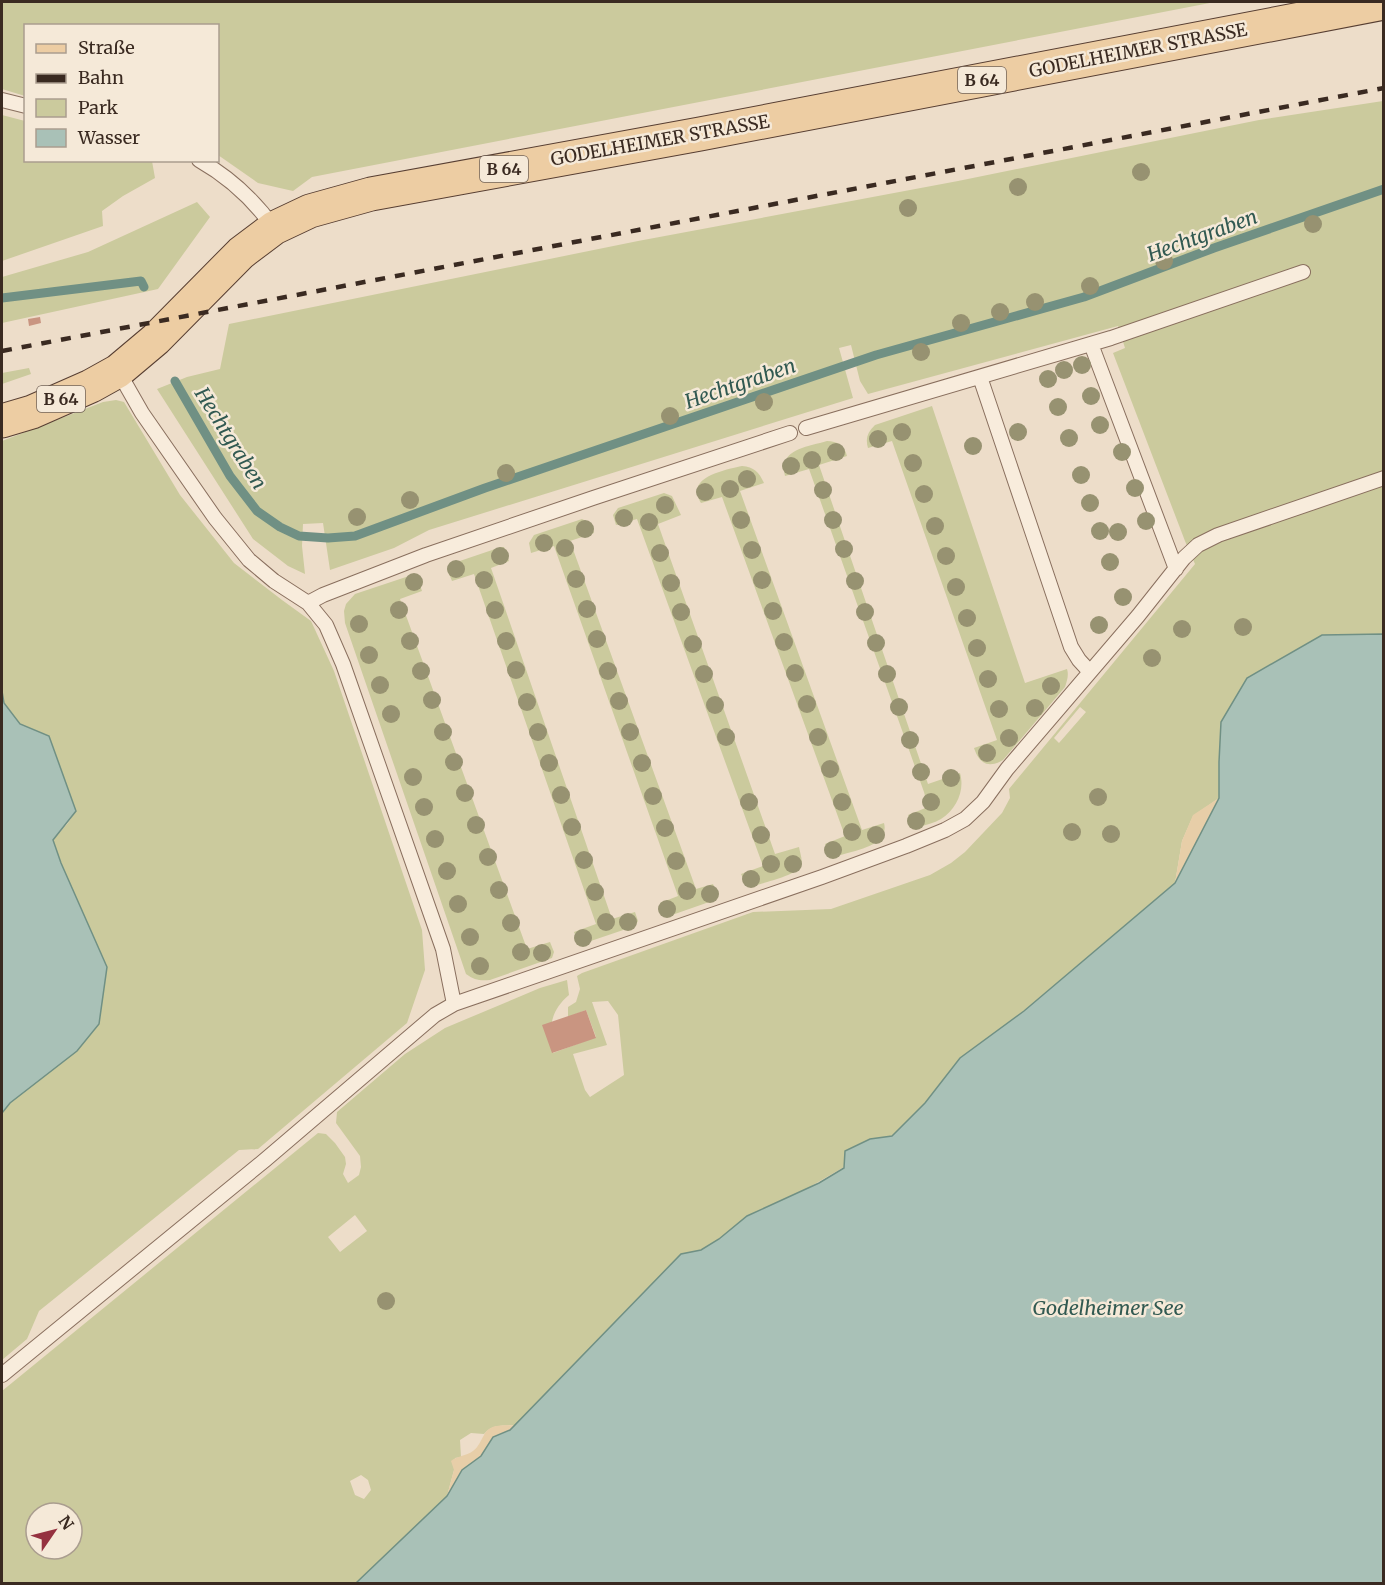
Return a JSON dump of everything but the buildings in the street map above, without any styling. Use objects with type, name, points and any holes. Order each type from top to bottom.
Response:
[{"type":"main road","name":"GODELHEIMER STRASSE","points":[[2,421],[32,412],[91,386],[118,371],[156,339],[241,253],[274,228],[310,211],[371,194],[700,134],[1383,3]]},
{"type":"lane","points":[[2,100],[24,106]]},
{"type":"lane","points":[[202,162],[244,192],[274,228]]},
{"type":"lane","points":[[806,428],[1091,344],[1303,272]]},
{"type":"lane","points":[[1091,344],[1176,569]]},
{"type":"lane","points":[[118,371],[149,423],[215,518],[242,552],[274,581],[308,603],[326,625],[343,664],[443,949],[454,1004]]},
{"type":"lane","points":[[980,377],[1071,647],[1078,660],[1090,672]]},
{"type":"lane","points":[[308,603],[322,595],[426,555],[790,433]]},
{"type":"lane","points":[[2,1375],[265,1160],[435,1015],[454,1004],[822,877],[945,830],[965,819],[984,802],[1007,770],[1198,545],[1383,478]]},
{"type":"green space","points":[[2,2],[1215,2],[312,177],[293,191],[258,183],[219,156],[219,24],[24,24],[24,96],[2,89]]},
{"type":"green space","points":[[1383,101],[1383,634],[1322,635],[1247,678],[1219,762],[1219,798],[1193,816],[1182,841],[1175,883],[1024,1011],[960,1058],[925,1103],[892,1137],[870,1139],[846,1151],[844,1167],[701,1250],[681,1254],[515,1425],[494,1427],[484,1434],[471,1433],[460,1440],[461,1457],[455,1458],[447,1496],[356,1583],[2,1584],[2,1391],[318,1133],[326,1134],[345,1157],[346,1164],[343,1174],[348,1183],[359,1175],[360,1156],[336,1123],[337,1112],[405,1054],[445,1028],[540,988],[567,980],[569,995],[562,1001],[552,1021],[553,1053],[596,1037],[586,1010],[568,1017],[568,1007],[576,1002],[580,989],[577,976],[582,973],[753,912],[831,909],[930,875],[951,863],[965,852],[1002,813],[1010,798],[1009,789],[1195,564],[1113,353],[1125,348],[1118,326],[868,394],[860,381],[851,345],[839,348],[853,398],[429,530],[394,548],[330,570],[323,523],[303,524],[302,546],[305,574],[288,566],[253,539],[157,389],[187,377],[220,369],[229,324],[638,241],[958,181],[1259,120]],"holes":[[[1080,707],[1086,712],[1059,743],[1054,738]],[[608,1001],[618,1015],[624,1075],[590,1097],[585,1090],[573,1054],[607,1045],[592,1002]],[[355,1215],[367,1231],[340,1252],[328,1237]],[[361,1475],[368,1480],[371,1490],[364,1499],[355,1495],[350,1481]]]},
{"type":"green space","points":[[2,115],[24,121],[24,162],[152,162],[155,178],[102,211],[103,226],[2,261]]},
{"type":"green space","points":[[197,202],[210,217],[158,289],[2,323],[2,277],[88,252]]},
{"type":"green space","points":[[29,368],[31,374],[2,384],[2,373]]},
{"type":"green space","points":[[116,400],[124,402],[180,495],[234,563],[311,621],[334,671],[422,930],[425,970],[407,1023],[258,1149],[239,1150],[39,1311],[27,1339],[2,1360],[2,1113],[10,1103],[61,863],[53,840],[76,811],[4,703],[2,691],[2,441],[103,402]]},
{"type":"green space","points":[[932,406],[1025,683],[1067,669],[1068,671],[1065,687],[1003,760],[993,764],[981,761],[974,748],[997,740],[892,441],[868,448],[867,444],[868,435],[875,425]]},
{"type":"green space","points":[[827,441],[840,445],[846,452],[847,456],[819,465],[928,784],[960,773],[961,786],[955,805],[947,815],[930,824],[918,827],[912,825],[908,815],[928,807],[924,792],[809,469],[785,476],[784,467],[790,455],[803,448]]},
{"type":"green space","points":[[742,466],[756,471],[764,483],[740,491],[862,830],[884,823],[882,837],[876,842],[838,856],[829,852],[825,844],[845,836],[722,497],[701,503],[697,494],[698,487],[707,477]]},
{"type":"green space","points":[[664,493],[672,496],[681,515],[658,524],[775,854],[799,847],[802,861],[798,869],[755,886],[744,880],[741,874],[763,866],[637,519],[616,525],[613,515],[618,508]]},
{"type":"green space","points":[[582,519],[590,523],[594,533],[570,541],[696,889],[713,884],[717,894],[712,901],[672,915],[665,913],[660,903],[678,896],[554,546],[531,553],[529,543],[534,535]]},
{"type":"green space","points":[[504,547],[509,561],[491,568],[612,919],[635,912],[638,921],[635,926],[582,944],[578,942],[574,932],[596,924],[474,574],[452,581],[447,569],[451,564]]},
{"type":"green space","points":[[412,575],[417,577],[422,591],[400,599],[527,949],[550,942],[554,952],[552,958],[490,980],[477,980],[466,974],[345,623],[346,604],[355,594]]},
{"type":"sand","points":[[1219,798],[1175,883],[1182,841],[1193,815]]},
{"type":"sand","points":[[515,1425],[510,1430],[493,1437],[481,1456],[462,1470],[447,1496],[454,1470],[451,1461],[473,1451],[490,1429],[497,1426]]},
{"type":"water","name":"Godelheimer See","points":[[1383,634],[1383,1583],[356,1583],[447,1496],[462,1470],[481,1456],[493,1437],[510,1430],[681,1254],[701,1250],[719,1239],[747,1216],[819,1183],[844,1168],[845,1151],[870,1139],[892,1136],[925,1103],[960,1058],[1024,1011],[1175,883],[1219,798],[1221,722],[1247,678],[1322,635]]},
{"type":"water","points":[[2,691],[4,703],[20,724],[49,736],[76,811],[53,840],[107,967],[99,1024],[77,1051],[10,1103],[2,1113]]},
{"type":"waterway","name":"Hechtgraben","points":[[175,381],[230,476],[257,511],[280,527],[299,536],[328,538],[355,536],[485,488],[876,355],[1084,297],[1214,248],[1384,189]]},
{"type":"waterway","name":"Hechtgraben","points":[[2,298],[141,281],[144,287]]},
{"type":"railway","points":[[2,351],[1384,88]]}]
